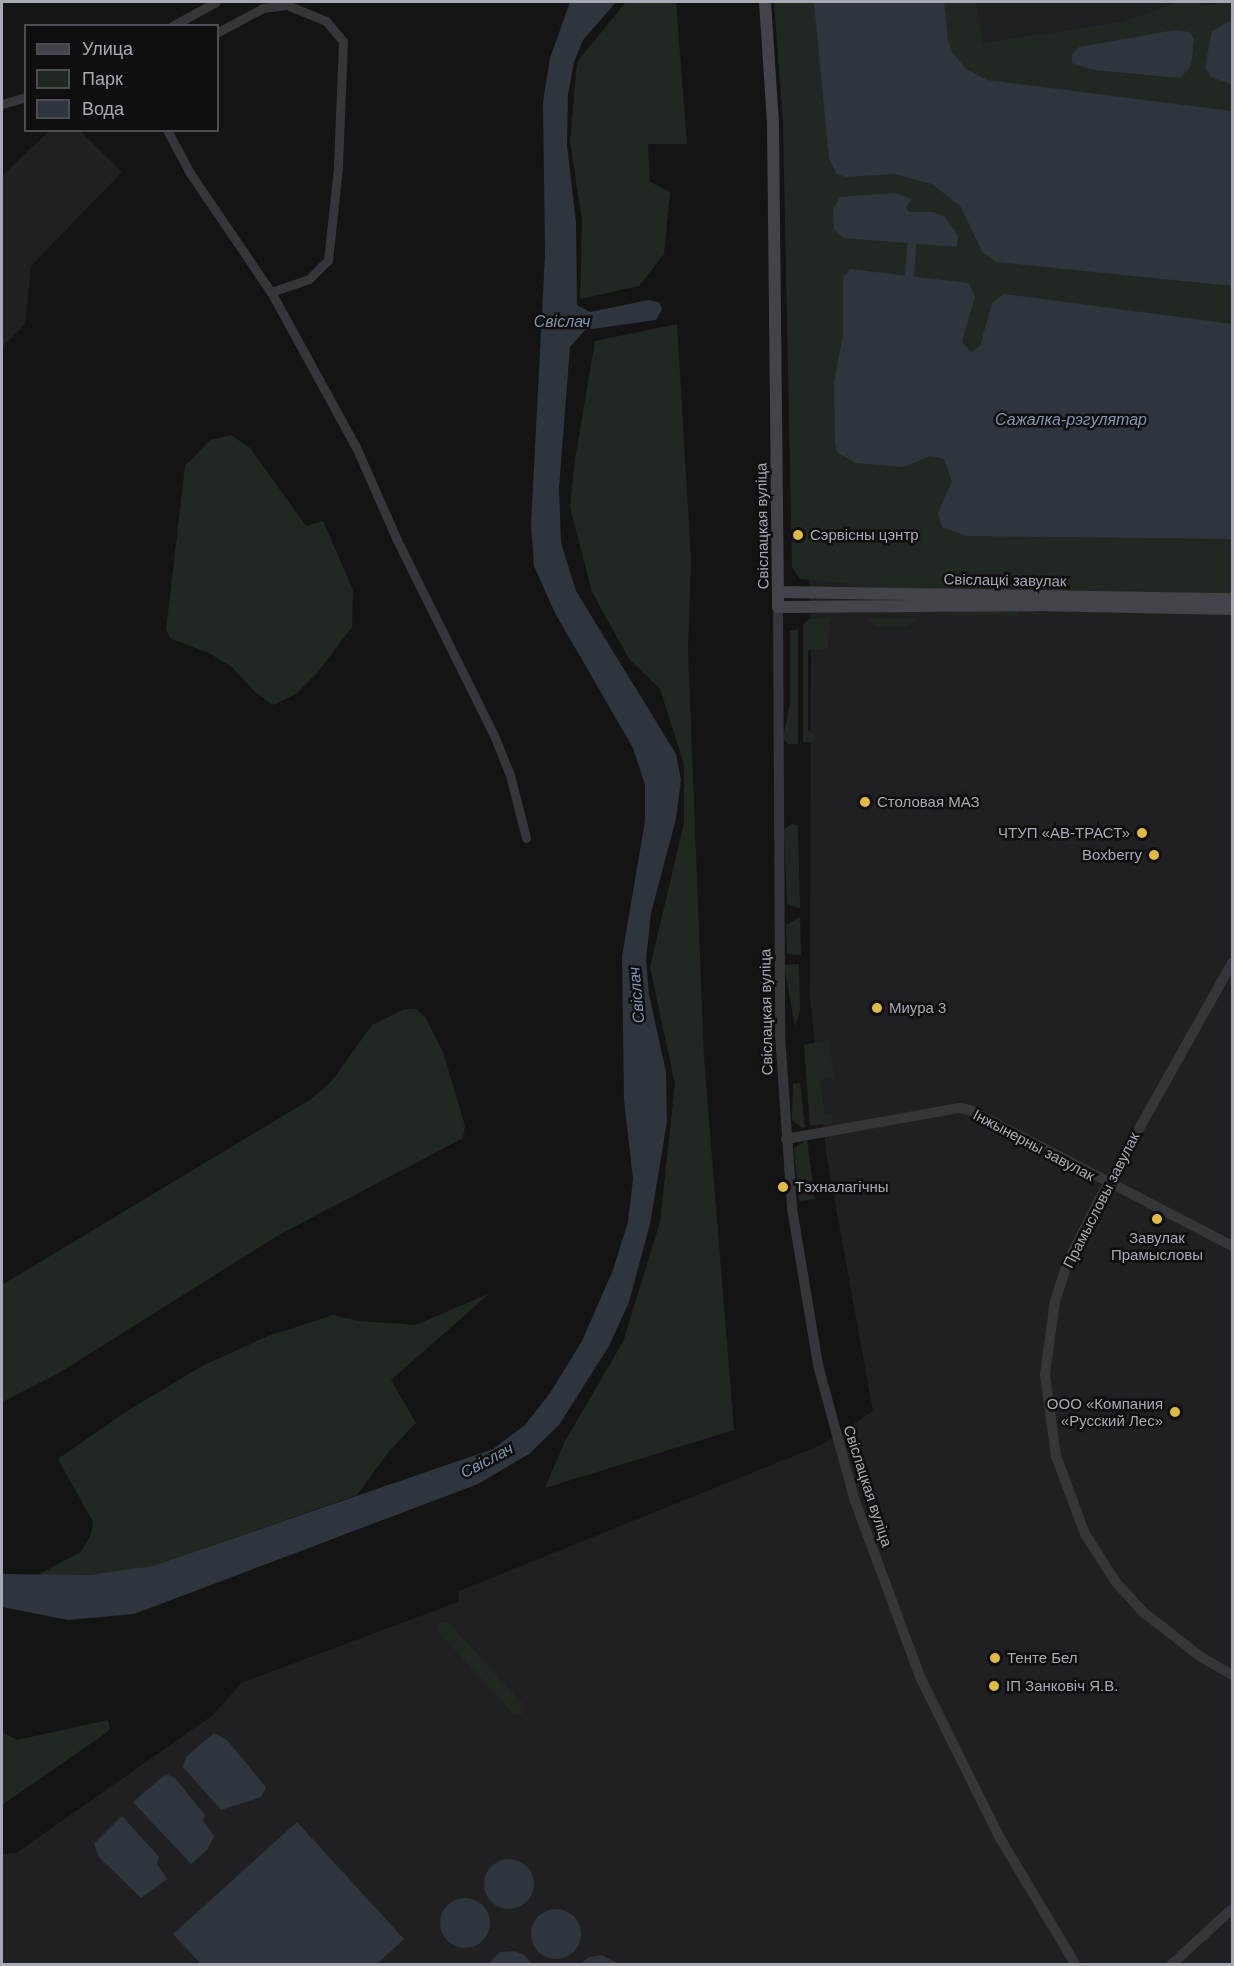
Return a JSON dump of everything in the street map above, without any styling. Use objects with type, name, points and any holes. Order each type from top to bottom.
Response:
[{"type":"main road","name":"Свіслацкая вуліца","points":[[765,2],[773,124],[778,607]]},
{"type":"main road","name":"Свіслацкі завулак","points":[[778,592],[1233,599]]},
{"type":"main road","name":"Свіслацкі завулак","points":[[778,607],[1037,605],[1233,609]]},
{"type":"street","points":[[176,24],[216,2]]},
{"type":"street","points":[[219,31],[263,8],[287,5],[326,21],[343,41],[338,168],[328,260],[309,279],[271,292]]},
{"type":"street","points":[[2,104],[24,98]]},
{"type":"street","points":[[168,132],[190,173],[271,292],[356,447],[397,540],[494,735],[510,775],[526,837]]},
{"type":"street","name":"Свіслацкая вуліца","points":[[778,607],[780,1035],[786,1139],[812,1336],[833,1426],[874,1557],[920,1677],[962,1765],[1075,1965]]},
{"type":"street","name":"Прамысловы завулак","points":[[1233,963],[1107,1184],[1068,1261],[1055,1300],[1046,1374],[1056,1456],[1078,1519],[1115,1581],[1161,1629],[1233,1676]]},
{"type":"street","name":"Інжынерны завулак","points":[[786,1139],[959,1108],[980,1114],[1107,1184],[1233,1246]]},
{"type":"street","points":[[1172,1965],[1233,1909]]},
{"type":"shaded area","points":[[794,2],[1232,2],[1232,1964],[2,1964],[2,1854],[16,1853],[213,1715],[241,1683],[458,1602],[459,1591],[821,1445],[873,1411],[826,1152],[810,998],[811,643]]},
{"type":"shaded area","points":[[48,132],[81,132],[122,172],[31,266],[25,324],[2,347],[2,176]]},
{"type":"green space","points":[[626,2],[676,2],[687,144],[648,144],[650,182],[670,192],[664,254],[639,286],[580,299],[582,220],[570,142],[577,62]]},
{"type":"green space","points":[[774,2],[976,2],[982,43],[1122,22],[1179,2],[1198,2],[1204,6],[1232,2],[1232,594],[911,589],[800,579],[792,567],[783,123]]},
{"type":"green space","points":[[677,324],[691,558],[688,650],[704,1058],[734,1430],[545,1488],[565,1441],[623,1342],[660,1222],[675,1084],[650,967],[684,823],[684,764],[660,689],[629,659],[592,592],[570,507],[575,459],[595,341]]},
{"type":"green space","points":[[231,435],[250,448],[306,526],[323,521],[353,590],[352,627],[317,673],[296,694],[273,705],[255,692],[232,667],[209,653],[171,639],[166,630],[185,466],[210,440]]},
{"type":"green space","points":[[965,610],[1017,611],[1019,616],[938,614]]},
{"type":"green space","points":[[829,618],[828,649],[808,650],[808,730],[815,736],[813,742],[803,742],[803,625],[809,619]]},
{"type":"green space","points":[[867,618],[920,619],[907,626],[876,627]]},
{"type":"green space","points":[[798,629],[798,744],[788,744],[783,738],[790,704],[790,631]]},
{"type":"green space","points":[[791,824],[798,825],[800,909],[787,904],[784,830]]},
{"type":"green space","points":[[800,917],[801,955],[787,954],[786,925]]},
{"type":"green space","points":[[799,964],[800,1010],[795,1027],[784,965]]},
{"type":"green space","points":[[405,1009],[416,1009],[425,1017],[443,1052],[465,1126],[463,1138],[277,1236],[59,1373],[2,1402],[2,1285],[311,1099],[331,1082],[372,1025]]},
{"type":"green space","points":[[828,1040],[834,1077],[820,1080],[825,1115],[832,1115],[833,1123],[810,1126],[804,1045]]},
{"type":"green space","points":[[800,1083],[805,1127],[802,1128],[792,1120],[793,1084]]},
{"type":"green space","points":[[807,1140],[815,1199],[799,1201],[794,1148]]},
{"type":"green space","points":[[490,1293],[391,1380],[416,1423],[390,1450],[357,1495],[153,1566],[113,1574],[35,1576],[81,1552],[91,1534],[93,1522],[58,1459],[127,1411],[202,1366],[268,1336],[333,1315],[359,1321],[416,1325]]},
{"type":"green space","points":[[440,1622],[449,1623],[523,1704],[522,1714],[514,1714],[438,1632]]},
{"type":"green space","points":[[108,1720],[110,1729],[103,1735],[2,1805],[2,1732],[17,1740]]},
{"type":"water","name":"Свіслач","points":[[570,2],[616,2],[583,40],[574,62],[568,94],[567,145],[576,223],[577,305],[590,312],[649,300],[660,303],[662,310],[656,320],[585,330],[570,347],[559,488],[561,543],[576,591],[676,754],[681,780],[676,819],[651,913],[646,960],[649,995],[666,1072],[667,1122],[650,1224],[629,1302],[609,1346],[559,1425],[529,1454],[478,1484],[134,1614],[68,1620],[2,1607],[2,1574],[89,1575],[153,1566],[493,1449],[525,1425],[550,1393],[582,1341],[613,1270],[628,1222],[633,1179],[624,1100],[622,956],[645,821],[645,785],[633,748],[555,613],[534,566],[531,525],[545,255],[543,102],[550,58]]},
{"type":"water","points":[[814,2],[944,2],[948,41],[953,53],[966,69],[987,80],[1232,111],[1232,286],[996,262],[982,252],[961,207],[932,184],[894,174],[847,177],[837,174],[829,159]]},
{"type":"water","points":[[1232,20],[1232,84],[1211,77],[1205,67],[1212,31]]},
{"type":"water","points":[[1175,30],[1189,32],[1194,39],[1191,66],[1180,78],[1094,70],[1072,63],[1072,54],[1079,47]]},
{"type":"water","points":[[895,193],[912,199],[906,207],[909,212],[933,212],[945,217],[958,235],[957,247],[844,238],[834,230],[833,210],[840,197]]},
{"type":"water","name":"Сажалка-рэгулятар","points":[[850,269],[969,283],[975,297],[962,342],[971,352],[980,346],[992,303],[1004,294],[1232,324],[1232,539],[966,536],[942,527],[938,513],[952,481],[944,459],[930,456],[904,467],[856,463],[838,453],[835,445],[834,382],[843,335],[843,277]]},
{"type":"water","points":[[214,1733],[227,1740],[266,1787],[261,1797],[221,1810],[183,1767],[186,1757]]},
{"type":"water","points":[[166,1774],[175,1778],[205,1815],[203,1821],[214,1836],[207,1850],[191,1864],[133,1802]]},
{"type":"water","points":[[122,1816],[159,1857],[157,1864],[167,1879],[141,1898],[99,1857],[94,1844]]},
{"type":"water","points":[[297,1822],[404,1939],[377,1964],[201,1964],[173,1934]]},
{"type":"water","points":[[504,1859],[514,1859],[527,1866],[534,1879],[534,1889],[527,1902],[514,1909],[504,1909],[495,1905],[488,1898],[484,1889],[484,1879],[488,1870],[495,1863]]},
{"type":"water","points":[[465,1898],[483,1905],[490,1923],[483,1941],[465,1948],[447,1941],[440,1923],[447,1905]]},
{"type":"water","points":[[556,1909],[574,1916],[581,1934],[574,1952],[556,1959],[538,1952],[531,1934],[538,1916]]},
{"type":"water","points":[[513,1951],[523,1954],[533,1964],[488,1964],[500,1952]]},
{"type":"water","points":[[602,1955],[619,1964],[580,1964],[589,1957]]},
{"type":"waterway","points":[[909,275],[911,244]]},
{"type":"place","name":"Сэрвісны цэнтр","points":[[798,535]]},
{"type":"place","name":"Столовая МАЗ","points":[[865,802]]},
{"type":"place","name":"ЧТУП «АВ-ТРАСТ»","points":[[1142,833]]},
{"type":"place","name":"Boxberry","points":[[1154,855]]},
{"type":"place","name":"Миура 3","points":[[877,1008]]},
{"type":"place","name":"Тэхналагічны","points":[[783,1187]]},
{"type":"place","name":"Завулак Прамысловы","points":[[1157,1219]]},
{"type":"place","name":"ООО «Компания «Русский Лес»","points":[[1175,1412]]},
{"type":"place","name":"Тенте Бел","points":[[995,1658]]},
{"type":"place","name":"ІП Занковіч Я.В.","points":[[994,1686]]}]
